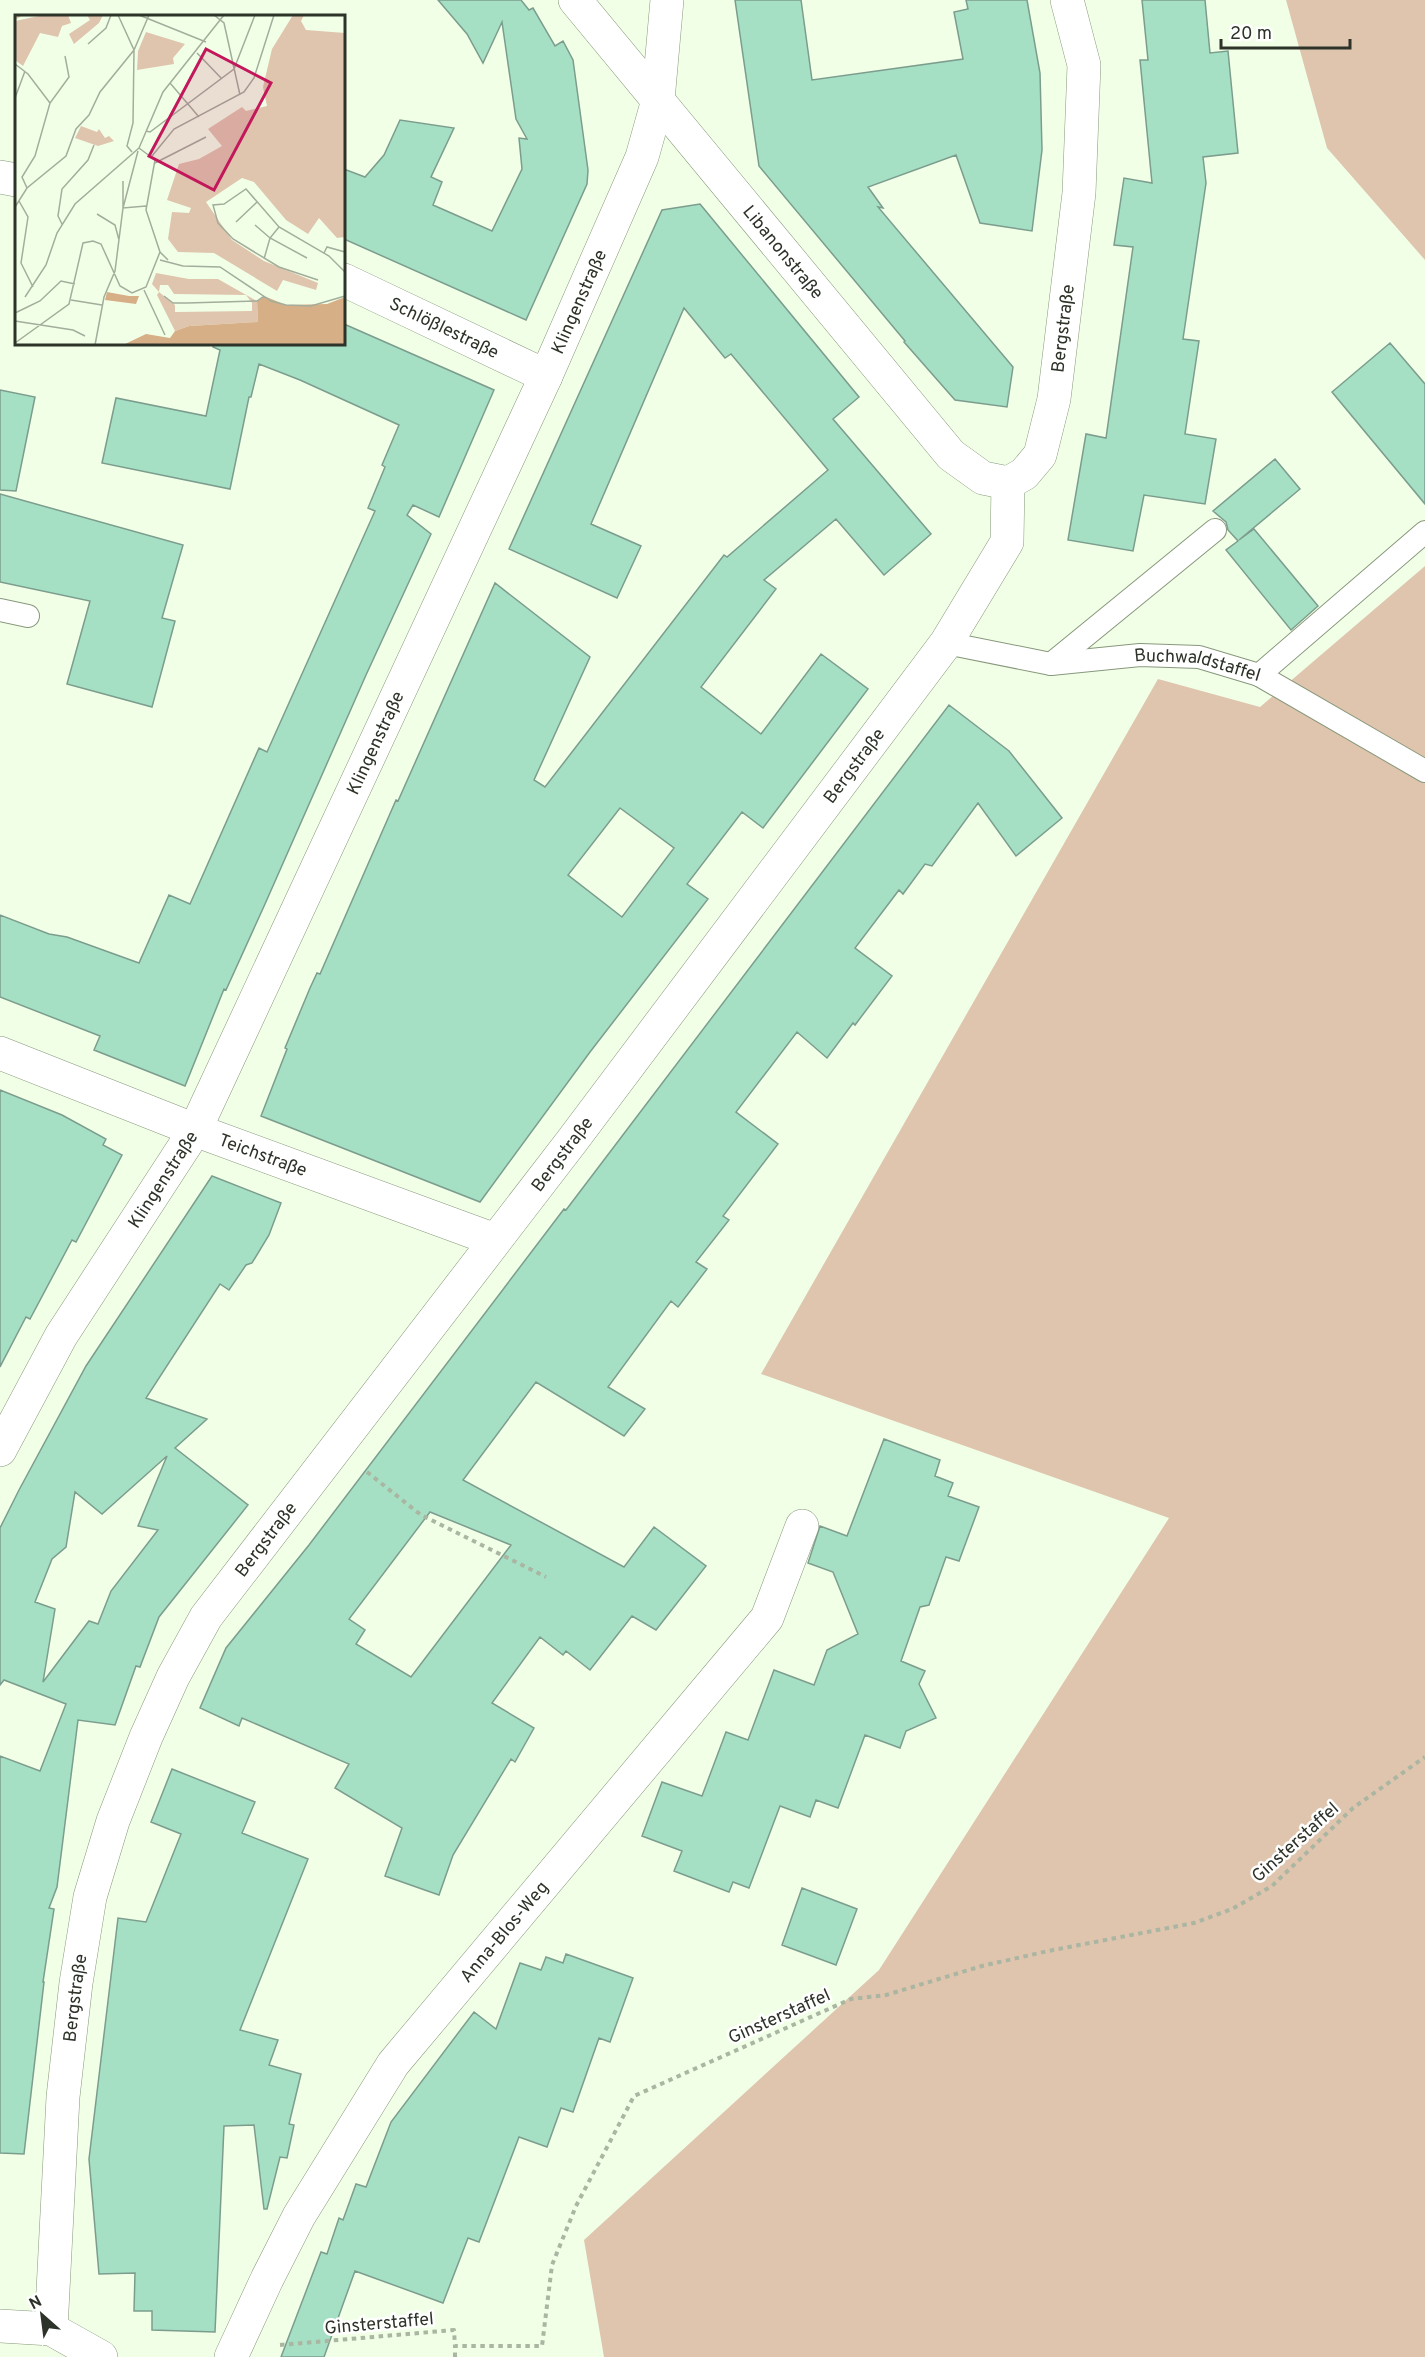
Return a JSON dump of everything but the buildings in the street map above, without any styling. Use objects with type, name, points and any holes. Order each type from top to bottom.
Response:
[{"type":"street","name":"Libanonstraße","points":[[575,0],[951,455],[983,478],[1008,483]]},
{"type":"street","name":"Klingenstraße","points":[[0,1450],[61,1336],[195,1130],[546,376],[642,157],[658,100],[667,0]]},
{"type":"street","name":"Bergstraße","points":[[51,2329],[63,2097],[76,1983],[90,1897],[113,1821],[173,1677],[206,1617],[495,1240],[946,643],[1006,542],[1008,483],[1024,474],[1040,456],[1054,399],[1078,205],[1084,65],[1067,0]]},
{"type":"street","points":[[0,177],[15,180]]},
{"type":"street","name":"Schlößlestraße","points":[[345,280],[546,376]]},
{"type":"street","name":"Teichstraße","points":[[0,1053],[195,1130],[495,1240]]},
{"type":"street","name":"Anna-Blos-Weg","points":[[231,2357],[299,2216],[393,2064],[767,1618],[802,1526]]},
{"type":"street","points":[[0,2326],[51,2329],[101,2357]]},
{"type":"lane","points":[[1051,664],[1215,530]]},
{"type":"lane","points":[[1259,675],[1425,532]]},
{"type":"lane","points":[[0,610],[28,616]]},
{"type":"lane","name":"Buchwaldstaffel","points":[[946,643],[1051,664],[1140,655],[1199,657],[1259,675],[1425,771]]},
{"type":"path","points":[[337,1447],[421,1515],[546,1577]]},
{"type":"path","name":"Ginsterstaffel","points":[[280,2345],[454,2330],[455,2346],[542,2346],[552,2265],[576,2206],[634,2096],[850,1999],[886,1995],[982,1966],[1047,1951],[1194,1923],[1232,1909],[1272,1886],[1353,1808],[1425,1757]]},
{"type":"path","points":[[455,2346],[455,2357]]},
{"type":"shaded area","points":[[1286,0],[1425,0],[1425,260],[1327,148]]},
{"type":"shaded area","points":[[1425,566],[1425,2357],[604,2357],[584,2240],[879,1970],[1169,1518],[761,1374],[1158,679],[1260,707]]}]
